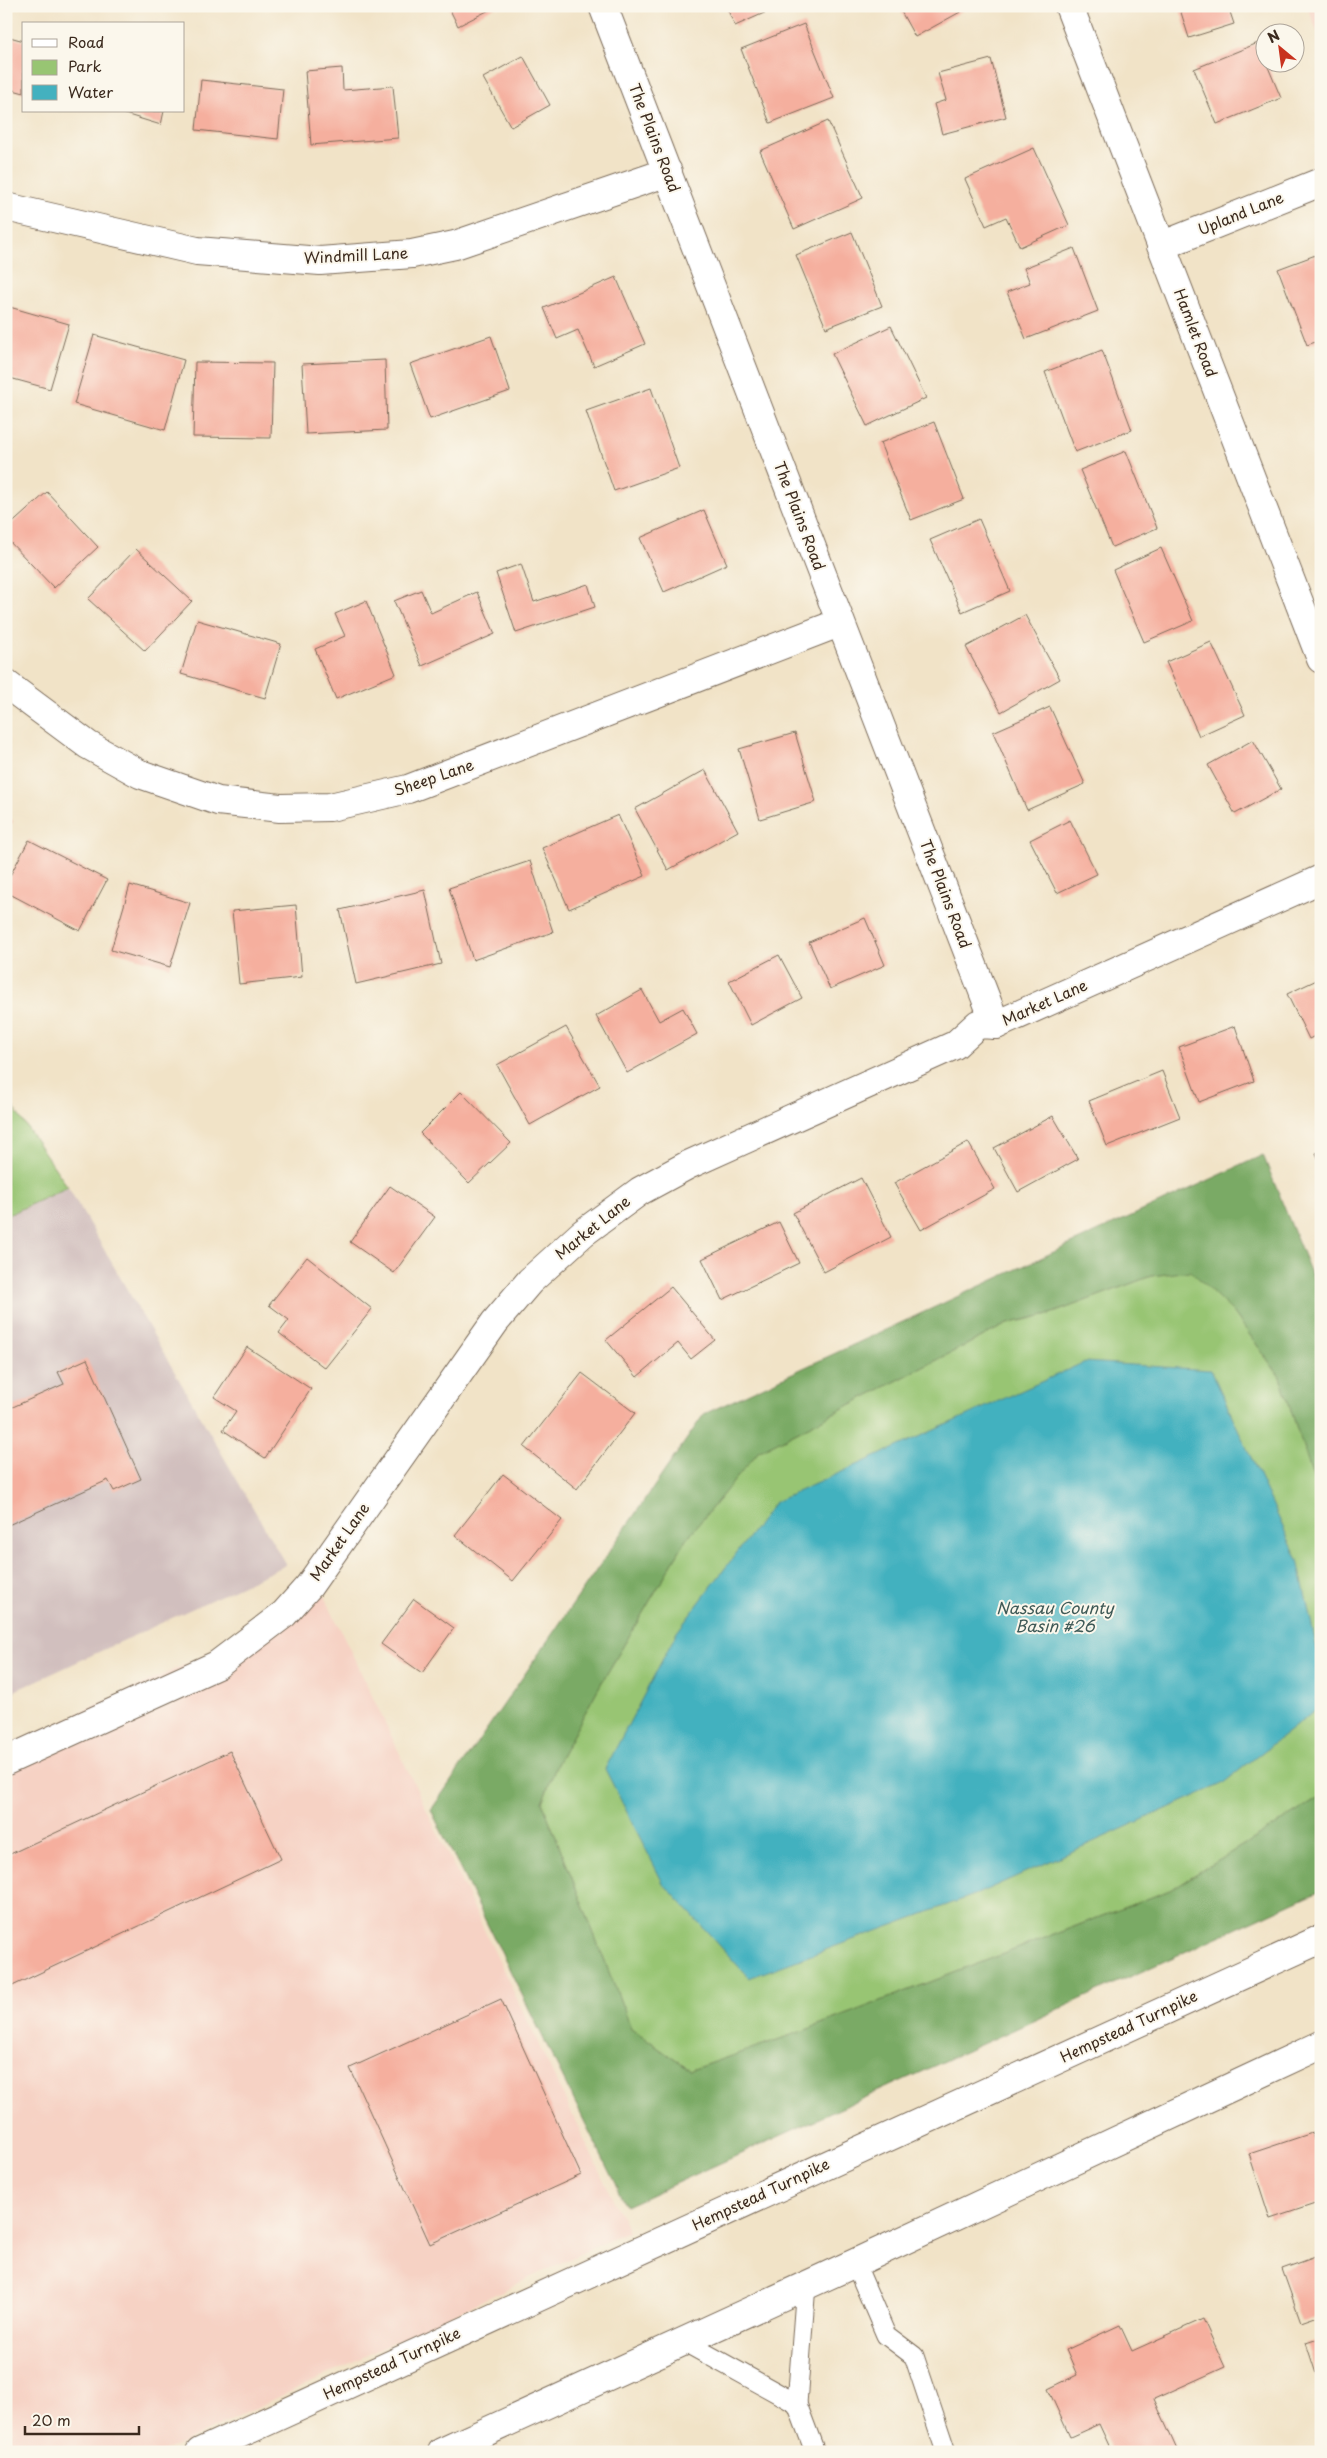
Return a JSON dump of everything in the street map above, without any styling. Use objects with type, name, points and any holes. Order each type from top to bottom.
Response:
[{"type":"street","name":"The Plains Road","points":[[603,6],[839,623],[996,1025]]},
{"type":"street","name":"Hamlet Road","points":[[1070,6],[1321,659]]},
{"type":"street","name":"Windmill Lane","points":[[6,207],[197,251],[320,261],[412,254],[455,245],[668,172]]},
{"type":"street","name":"Upland Lane","points":[[1162,246],[1321,182]]},
{"type":"street","name":"Sheep Lane","points":[[6,684],[88,744],[140,774],[218,801],[280,808],[330,807],[408,789],[839,623]]},
{"type":"street","name":"Market Lane","points":[[6,1761],[217,1665],[284,1614],[309,1586],[495,1322],[530,1281],[582,1232],[640,1192],[688,1165],[955,1045],[978,1024],[996,1025],[1321,879]]},
{"type":"street","name":"Hempstead Turnpike","points":[[200,2452],[1321,1939]]},
{"type":"street","points":[[442,2452],[855,2263],[1321,2045]]},
{"type":"lane","points":[[855,2263],[886,2334],[914,2356],[946,2452]]},
{"type":"lane","points":[[806,2284],[797,2404],[815,2452]]},
{"type":"lane","points":[[683,2341],[797,2404]]},
{"type":"shaded area","points":[[1307,6],[1321,6],[1321,41]]},
{"type":"shaded area","points":[[68,1187],[286,1565],[6,1695],[6,1216]]},
{"type":"shaded area","points":[[311,1568],[628,2231],[163,2452],[6,2452],[6,1747],[206,1655],[236,1636]]},
{"type":"green space","points":[[6,1097],[68,1187],[6,1216]]},
{"type":"green space","points":[[1263,1155],[1321,1298],[1321,1501],[1280,1377],[1234,1313],[1191,1271],[1151,1276],[1053,1313],[1007,1324],[758,1452],[687,1538],[599,1687],[557,1764],[542,1802],[631,2028],[691,2070],[803,2031],[1170,1890],[1321,1797],[1321,1890],[626,2206],[431,1810],[704,1414]]},
{"type":"green space","name":"Nassau County Basin #26","points":[[1191,1270],[1234,1313],[1280,1377],[1321,1501],[1321,1797],[1170,1890],[803,2031],[691,2070],[631,2028],[542,1802],[557,1764],[599,1687],[687,1538],[758,1452],[1007,1324],[1053,1313],[1151,1276]]},
{"type":"water","name":"Nassau County Basin #26","points":[[1085,1362],[1211,1370],[1298,1560],[1321,1669],[1321,1706],[1222,1784],[977,1894],[749,1978],[663,1883],[605,1769],[677,1632],[775,1502]]},
{"type":"building","points":[[448,6],[497,6],[458,26]]},
{"type":"building","points":[[726,6],[780,6],[735,26]]},
{"type":"building","points":[[898,6],[959,6],[962,11],[915,37]]},
{"type":"building","points":[[1179,6],[1228,6],[1234,24],[1189,38]]},
{"type":"building","points":[[804,24],[834,98],[770,123],[741,49]]},
{"type":"building","points":[[6,36],[22,40],[22,92],[6,88]]},
{"type":"building","points":[[1254,45],[1254,72],[1270,72],[1281,98],[1217,124],[1194,69]]},
{"type":"building","points":[[523,56],[550,105],[511,127],[483,78]]},
{"type":"building","points":[[991,59],[1006,117],[942,134],[934,104],[946,100],[938,73]]},
{"type":"building","points":[[342,68],[343,90],[393,86],[398,138],[311,145],[305,71]]},
{"type":"building","points":[[201,80],[283,89],[278,139],[196,130]]},
{"type":"building","points":[[118,112],[164,112],[161,125]]},
{"type":"building","points":[[828,121],[863,198],[794,229],[760,151]]},
{"type":"building","points":[[1034,148],[1069,225],[1020,247],[1006,217],[986,226],[965,179]]},
{"type":"building","points":[[852,232],[882,306],[826,328],[796,255]]},
{"type":"building","points":[[1074,248],[1098,311],[1026,339],[1007,292],[1030,283],[1024,268]]},
{"type":"building","points":[[1321,253],[1321,340],[1307,345],[1278,269]]},
{"type":"building","points":[[616,277],[645,344],[594,366],[578,330],[557,339],[544,308]]},
{"type":"building","points":[[6,306],[69,324],[50,389],[6,377]]},
{"type":"building","points":[[891,326],[926,398],[867,426],[832,354]]},
{"type":"building","points":[[94,335],[184,360],[165,430],[74,404]]},
{"type":"building","points":[[491,336],[510,391],[430,419],[410,364]]},
{"type":"building","points":[[1102,350],[1132,430],[1075,452],[1045,372]]},
{"type":"building","points":[[385,360],[387,430],[306,434],[302,364]]},
{"type":"building","points":[[195,362],[273,363],[271,438],[193,437]]},
{"type":"building","points":[[651,388],[679,468],[614,491],[586,411]]},
{"type":"building","points":[[934,422],[964,499],[911,520],[880,443]]},
{"type":"building","points":[[1126,451],[1157,528],[1112,547],[1080,470]]},
{"type":"building","points":[[47,492],[98,547],[54,588],[6,538],[6,529]]},
{"type":"building","points":[[704,510],[727,564],[664,592],[640,538]]},
{"type":"building","points":[[979,519],[1010,591],[962,612],[930,540]]},
{"type":"building","points":[[1161,548],[1193,621],[1144,642],[1113,570]]},
{"type":"building","points":[[136,549],[192,601],[145,651],[88,599]]},
{"type":"building","points":[[521,564],[534,602],[588,584],[595,607],[516,633],[496,573]]},
{"type":"building","points":[[421,590],[431,613],[477,592],[495,634],[422,666],[394,601]]},
{"type":"building","points":[[366,601],[396,674],[336,699],[315,649],[345,636],[335,614]]},
{"type":"building","points":[[1025,615],[1060,679],[1001,712],[966,647]]},
{"type":"building","points":[[197,620],[281,644],[265,698],[181,674]]},
{"type":"building","points":[[1211,642],[1245,715],[1199,736],[1166,662]]},
{"type":"building","points":[[1050,707],[1085,784],[1027,810],[993,732]]},
{"type":"building","points":[[795,733],[816,802],[760,819],[739,749]]},
{"type":"building","points":[[1253,740],[1281,789],[1235,814],[1208,765]]},
{"type":"building","points":[[705,770],[738,831],[668,870],[635,809]]},
{"type":"building","points":[[618,815],[645,876],[569,909],[542,848]]},
{"type":"building","points":[[6,816],[13,821],[6,831]]},
{"type":"building","points":[[1070,820],[1097,874],[1057,893],[1030,840]]},
{"type":"building","points":[[29,840],[107,880],[80,931],[6,892],[6,883]]},
{"type":"building","points":[[530,861],[553,932],[473,960],[449,888]]},
{"type":"building","points":[[130,885],[190,903],[170,967],[111,950]]},
{"type":"building","points":[[425,890],[441,964],[356,984],[340,910]]},
{"type":"building","points":[[296,905],[302,977],[239,984],[232,911]]},
{"type":"building","points":[[865,918],[885,965],[830,989],[809,942]]},
{"type":"building","points":[[779,955],[802,998],[751,1025],[729,981]]},
{"type":"building","points":[[1321,978],[1321,1033],[1309,1039],[1287,994]]},
{"type":"building","points":[[642,990],[659,1021],[683,1008],[697,1034],[627,1073],[596,1016]]},
{"type":"building","points":[[1235,1026],[1254,1081],[1199,1102],[1179,1047]]},
{"type":"building","points":[[566,1027],[600,1086],[530,1125],[497,1065]]},
{"type":"building","points":[[1162,1071],[1180,1117],[1107,1146],[1089,1101]]},
{"type":"building","points":[[461,1092],[511,1143],[469,1183],[420,1133]]},
{"type":"building","points":[[1053,1116],[1078,1159],[1018,1192],[994,1148]]},
{"type":"building","points":[[968,1142],[995,1189],[921,1230],[894,1183]]},
{"type":"building","points":[[1321,1151],[1321,1165],[1316,1153]]},
{"type":"building","points":[[861,1178],[891,1237],[824,1272],[793,1213]]},
{"type":"building","points":[[390,1186],[435,1217],[394,1273],[350,1242]]},
{"type":"building","points":[[779,1222],[799,1263],[722,1300],[702,1259]]},
{"type":"building","points":[[307,1257],[372,1309],[325,1368],[279,1333],[289,1320],[269,1305]]},
{"type":"building","points":[[671,1287],[715,1340],[691,1359],[678,1343],[637,1377],[606,1340]]},
{"type":"building","points":[[247,1347],[311,1389],[265,1458],[223,1430],[236,1411],[214,1397]]},
{"type":"building","points":[[87,1359],[141,1479],[114,1491],[108,1480],[6,1526],[6,1410],[64,1384],[58,1372]]},
{"type":"building","points":[[582,1373],[635,1413],[577,1489],[524,1447]]},
{"type":"building","points":[[503,1474],[562,1520],[513,1581],[455,1535]]},
{"type":"building","points":[[414,1599],[454,1628],[422,1673],[381,1644]]},
{"type":"building","points":[[230,1751],[281,1859],[6,1989],[6,1856]]},
{"type":"building","points":[[501,1999],[581,2175],[430,2244],[350,2068]]},
{"type":"building","points":[[1312,2133],[1321,2162],[1321,2202],[1270,2219],[1249,2154]]},
{"type":"building","points":[[1321,2255],[1321,2315],[1301,2322],[1282,2269]]},
{"type":"building","points":[[1203,2319],[1225,2367],[1154,2399],[1178,2452],[1112,2452],[1099,2424],[1070,2437],[1048,2389],[1077,2375],[1066,2350],[1120,2325],[1132,2351]]},
{"type":"building","points":[[1321,2338],[1321,2386],[1320,2386],[1306,2343]]}]
